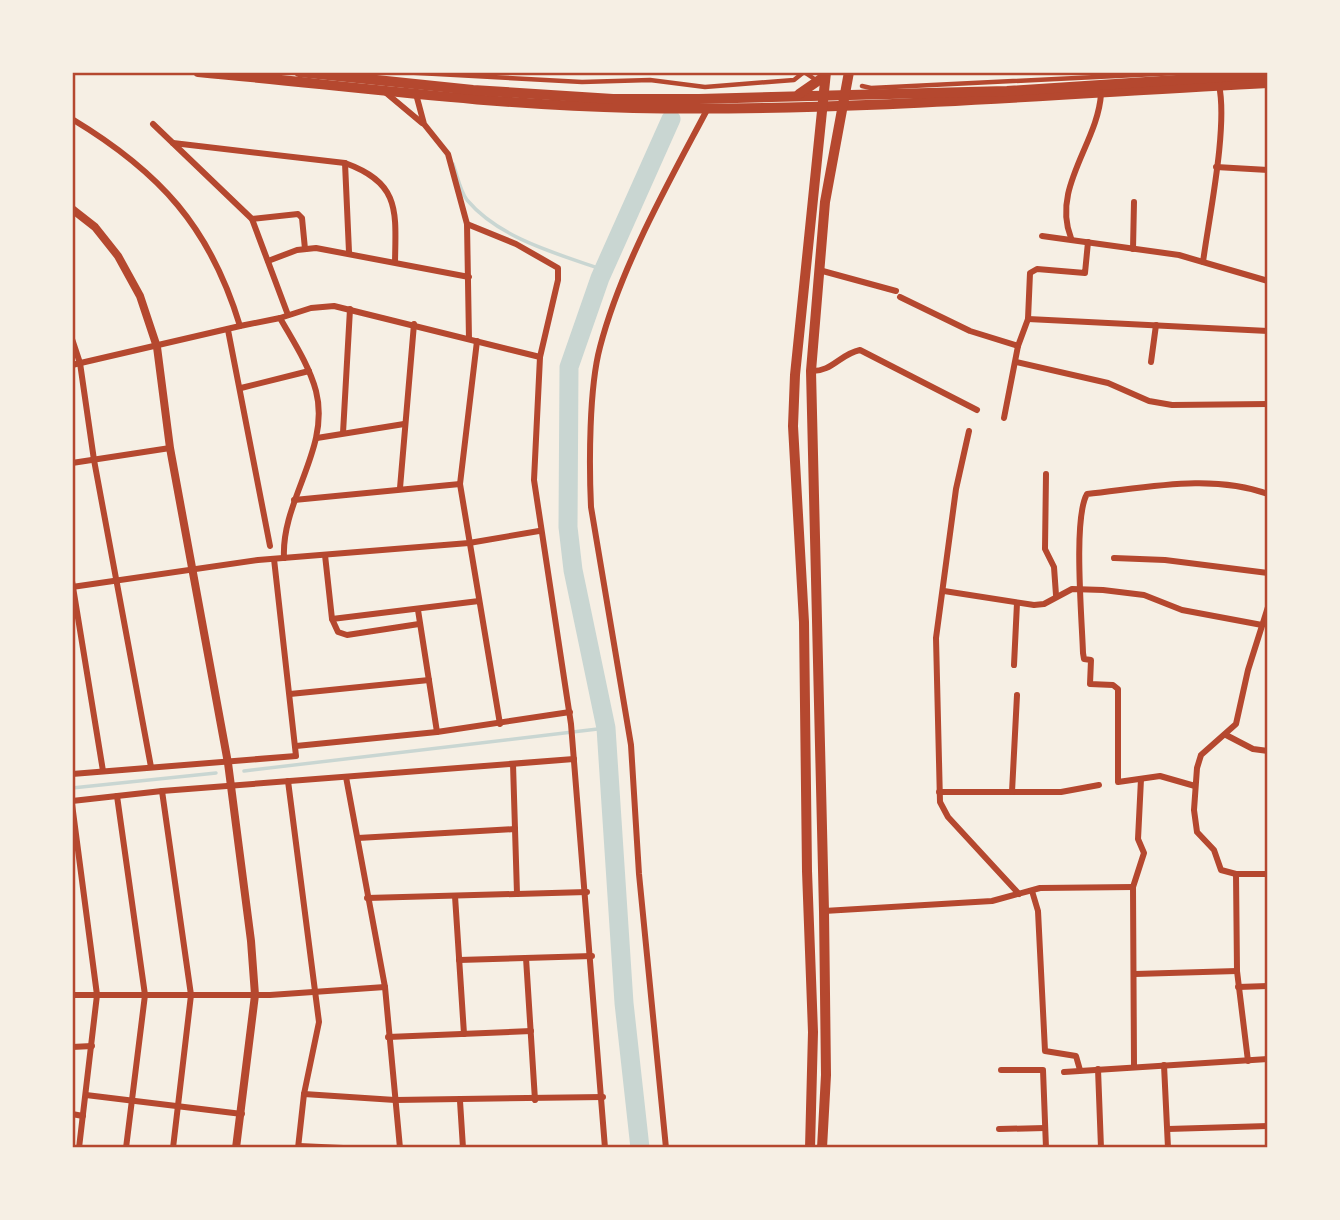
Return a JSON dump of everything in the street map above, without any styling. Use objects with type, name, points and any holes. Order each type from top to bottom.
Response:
[{"type":"main road","points":[[198,72],[382,90],[416,98],[451,96],[634,108],[822,100],[976,102],[1268,83]]},
{"type":"main road","points":[[299,72],[399,77],[473,90],[644,99],[702,105],[796,96],[822,100]]},
{"type":"main road","points":[[842,100],[869,95],[1007,91],[1268,74]]},
{"type":"main road","points":[[848,75],[850,84],[869,95]]},
{"type":"main road","points":[[822,1148],[826,1075],[822,769],[811,371],[818,270],[842,100],[848,75]]},
{"type":"main road","points":[[796,96],[823,77]]},
{"type":"main road","points":[[810,1148],[813,1043],[804,622],[796,512],[794,402],[823,77]]},
{"type":"main road","points":[[807,771],[822,769]]},
{"type":"street","points":[[399,77],[582,82],[650,80],[705,87],[794,80],[804,72],[823,77]]},
{"type":"street","points":[[862,86],[871,88],[1196,72]]},
{"type":"street","points":[[1203,262],[1216,167],[1222,97],[1219,85]]},
{"type":"street","points":[[382,90],[424,124],[448,154],[467,224],[469,339]]},
{"type":"street","points":[[1071,238],[1067,196],[1098,116],[1101,94]]},
{"type":"street","points":[[396,101],[416,98],[424,124]]},
{"type":"street","points":[[666,1148],[639,874],[631,745],[591,507],[589,472],[600,348],[639,242],[702,105]]},
{"type":"street","points":[[72,119],[138,163],[183,212],[210,250],[240,327]]},
{"type":"street","points":[[153,124],[252,219],[288,315]]},
{"type":"street","points":[[173,143],[345,163],[374,175],[393,205],[395,262]]},
{"type":"street","points":[[345,163],[349,252]]},
{"type":"street","points":[[1216,167],[1268,170]]},
{"type":"street","points":[[1133,249],[1134,202]]},
{"type":"street","points":[[72,209],[95,228],[118,256],[140,296],[157,347],[170,448],[228,763],[243,869],[255,995],[236,1148]]},
{"type":"street","points":[[252,219],[298,214],[302,218],[305,249]]},
{"type":"street","points":[[467,224],[516,243],[558,268],[558,280],[540,357],[533,456],[539,531],[570,712],[587,892],[605,1148]]},
{"type":"street","points":[[1042,236],[1179,255],[1268,281]]},
{"type":"street","points":[[1004,418],[1018,346],[1028,319],[1030,273],[1037,269],[1085,273],[1088,242]]},
{"type":"street","points":[[268,261],[305,249],[349,252],[469,277]]},
{"type":"street","points":[[818,270],[898,294],[970,331],[1018,346]]},
{"type":"street","points":[[72,365],[324,306],[350,309],[414,324],[540,357]]},
{"type":"street","points":[[343,433],[350,309]]},
{"type":"street","points":[[280,318],[309,372],[318,407],[317,438],[284,534],[284,558]]},
{"type":"street","points":[[1028,319],[1268,331]]},
{"type":"street","points":[[400,488],[414,324]]},
{"type":"street","points":[[1151,362],[1156,325]]},
{"type":"street","points":[[228,330],[270,546]]},
{"type":"street","points":[[72,339],[80,363],[94,460],[151,767]]},
{"type":"street","points":[[477,341],[460,484],[500,724]]},
{"type":"street","points":[[811,371],[826,370],[844,355],[860,351],[977,410]]},
{"type":"street","points":[[1016,362],[1108,383],[1149,401],[1172,405],[1268,404]]},
{"type":"street","points":[[241,387],[309,372]]},
{"type":"street","points":[[317,438],[404,424]]},
{"type":"street","points":[[969,431],[956,489],[936,638],[939,792],[948,817],[1019,894]]},
{"type":"street","points":[[72,463],[170,448]]},
{"type":"street","points":[[1045,474],[1045,546],[1054,568],[1056,595]]},
{"type":"street","points":[[294,500],[460,484]]},
{"type":"street","points":[[1195,786],[1160,776],[1118,782],[1118,690],[1113,685],[1090,683],[1091,660],[1084,659],[1083,653],[1083,502],[1087,494],[1191,484],[1238,486],[1268,494]]},
{"type":"street","points":[[103,771],[72,585],[274,559],[469,543],[539,531]]},
{"type":"street","points":[[325,555],[332,619],[338,632],[347,635],[419,624]]},
{"type":"street","points":[[1115,558],[1165,560],[1268,573]]},
{"type":"street","points":[[72,774],[295,757],[296,746],[274,559]]},
{"type":"street","points":[[944,591],[1040,605],[1056,595],[1082,589],[1143,595],[1182,610],[1262,625]]},
{"type":"street","points":[[332,619],[479,601]]},
{"type":"street","points":[[1014,665],[1017,603]]},
{"type":"street","points":[[1268,607],[1236,724],[1201,755],[1194,810],[1199,837],[1212,847],[1221,870],[1236,874],[1268,874]]},
{"type":"street","points":[[418,610],[437,732]]},
{"type":"street","points":[[290,694],[429,680]]},
{"type":"street","points":[[1012,792],[1017,695]]},
{"type":"street","points":[[296,746],[437,732],[570,712]]},
{"type":"street","points":[[1226,735],[1253,748],[1268,751]]},
{"type":"street","points":[[79,1148],[97,995],[72,803],[230,785],[574,759]]},
{"type":"street","points":[[513,764],[517,894]]},
{"type":"street","points":[[346,777],[385,988],[400,1148]]},
{"type":"street","points":[[1133,1066],[1133,887],[1144,853],[1138,839],[1141,779]]},
{"type":"street","points":[[288,781],[319,1022],[304,1094],[298,1147],[343,1148]]},
{"type":"street","points":[[939,792],[1060,792],[1099,785]]},
{"type":"street","points":[[162,791],[191,995],[173,1148]]},
{"type":"street","points":[[117,796],[145,995],[125,1148]]},
{"type":"street","points":[[358,838],[515,829]]},
{"type":"street","points":[[1236,874],[1238,987],[1248,1061]]},
{"type":"street","points":[[824,911],[992,901],[1053,887],[1133,887]]},
{"type":"street","points":[[1032,891],[1038,911],[1045,1051],[1076,1056],[1080,1070]]},
{"type":"street","points":[[367,898],[587,892]]},
{"type":"street","points":[[455,896],[464,1034]]},
{"type":"street","points":[[459,960],[592,956]]},
{"type":"street","points":[[526,958],[535,1100]]},
{"type":"street","points":[[1135,974],[1237,971]]},
{"type":"street","points":[[1238,987],[1268,986]]},
{"type":"street","points":[[72,995],[317,994],[385,988]]},
{"type":"street","points":[[388,1037],[531,1031]]},
{"type":"street","points":[[72,1047],[92,1046]]},
{"type":"street","points":[[1064,1072],[1268,1059]]},
{"type":"street","points":[[1164,1065],[1168,1148]]},
{"type":"street","points":[[1098,1069],[1101,1148]]},
{"type":"street","points":[[1000,1070],[1043,1070],[1046,1148]]},
{"type":"street","points":[[304,1094],[460,1101],[603,1097]]},
{"type":"street","points":[[86,1095],[242,1114]]},
{"type":"street","points":[[460,1101],[463,1148]]},
{"type":"street","points":[[72,1114],[83,1116]]},
{"type":"street","points":[[1168,1129],[1268,1126]]},
{"type":"street","points":[[999,1129],[1045,1128]]},
{"type":"waterway","points":[[640,1148],[624,1003],[606,728],[573,570],[568,527],[569,367],[600,278],[671,119]]},
{"type":"waterway","points":[[453,164],[467,200],[480,214],[531,244],[604,270]]},
{"type":"waterway","points":[[244,771],[606,728]]},
{"type":"waterway","points":[[72,788],[216,773]]}]
